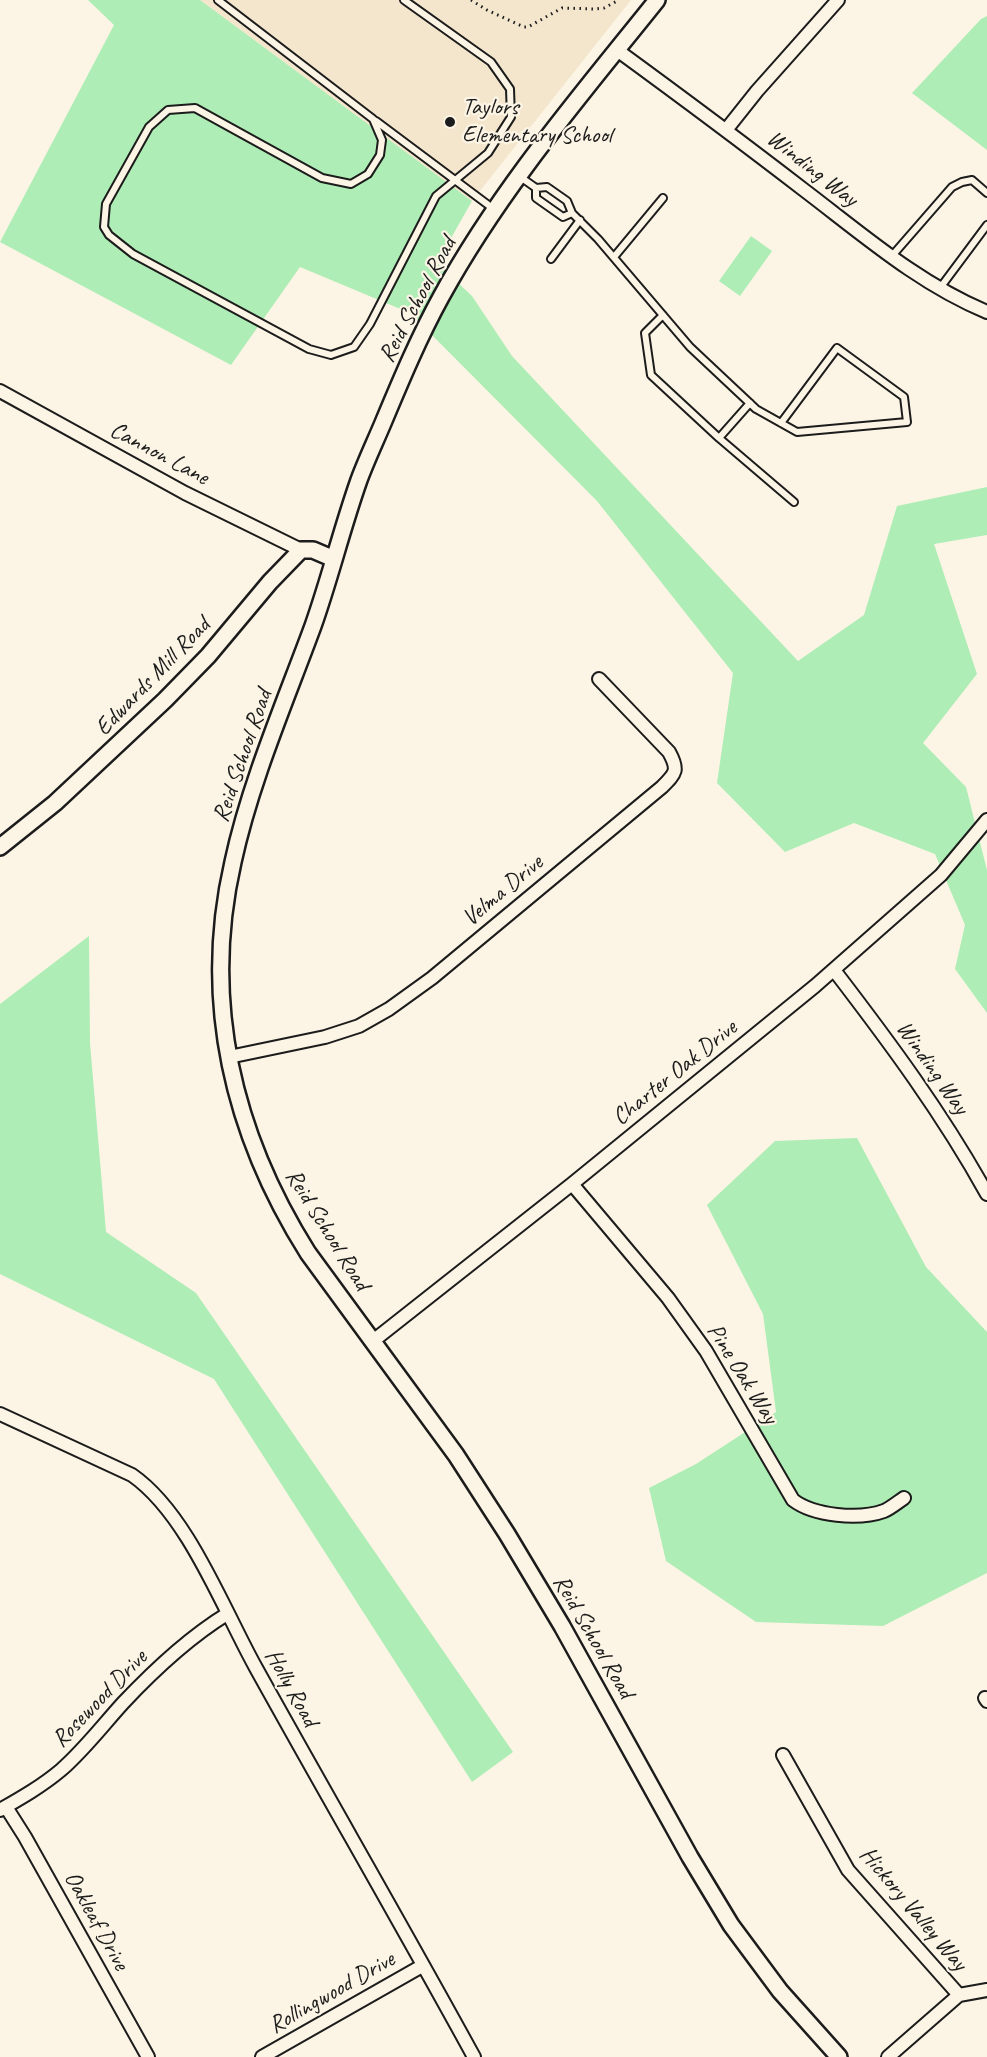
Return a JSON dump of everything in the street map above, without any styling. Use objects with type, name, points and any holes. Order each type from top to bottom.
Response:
[{"type":"street","name":"Reid School Road","points":[[657,0],[570,107],[495,210],[441,297],[403,374],[359,480],[318,609],[248,806],[232,863],[224,913],[221,961],[223,1021],[236,1095],[244,1122],[273,1193],[308,1253],[456,1455],[507,1534],[562,1626],[690,1857],[731,1925],[780,1991],[839,2057]]},
{"type":"street","points":[[726,130],[757,91],[838,0]]},
{"type":"street","name":"Winding Way","points":[[617,50],[726,130],[891,257],[940,288],[987,312]]},
{"type":"street","name":"Cannon Lane","points":[[0,391],[185,494],[301,550]]},
{"type":"street","points":[[301,550],[313,550],[334,559]]},
{"type":"street","name":"Edwards Mill Road","points":[[0,847],[63,796],[165,700],[208,656],[270,582],[301,550]]},
{"type":"street","name":"Velma Drive","points":[[230,1057],[325,1037],[359,1026],[389,1009],[432,978],[662,787],[675,770],[676,764],[669,752],[599,679]]},
{"type":"street","name":"Charter Oak Drive","points":[[373,1341],[572,1184],[834,970],[941,875],[987,820]]},
{"type":"street","name":"Winding Way","points":[[834,970],[893,1046],[934,1105],[987,1194]]},
{"type":"street","name":"Pine Oak Way","points":[[572,1184],[668,1298],[706,1351],[793,1500],[801,1506],[819,1512],[853,1515],[885,1510],[904,1498]]},
{"type":"street","name":"Holly Road","points":[[0,1414],[132,1475],[165,1505],[191,1545],[227,1614],[474,2057]]},
{"type":"street","name":"Rosewood Drive","points":[[3,1809],[38,1788],[62,1769],[124,1702],[175,1653],[197,1633],[227,1614]]},
{"type":"street","name":"Hickory Valley Way","points":[[783,1755],[848,1870],[959,1995]]},
{"type":"street","name":"Oakleaf Drive","points":[[3,1809],[25,1837],[148,2057]]},
{"type":"street","name":"Rollingwood Drive","points":[[262,2057],[423,1966]]},
{"type":"street","points":[[888,2057],[959,1995],[987,1990]]},
{"type":"lane","points":[[218,0],[495,210]]},
{"type":"lane","points":[[373,119],[382,140],[380,155],[368,174],[351,184],[322,178],[195,108],[168,110],[149,127],[106,204],[104,227],[108,235],[133,254],[309,349],[331,355],[354,346],[370,324],[436,196],[488,153],[511,117],[510,89],[491,62],[404,0]]},
{"type":"lane","points":[[519,176],[536,188],[547,187],[567,201],[572,213],[614,257],[690,346],[756,409],[797,432],[907,422],[904,397],[837,348],[781,423]]},
{"type":"lane","points":[[891,257],[952,188],[962,182],[972,180],[987,193]]},
{"type":"lane","points":[[536,188],[536,198],[563,217],[572,213]]},
{"type":"lane","points":[[614,257],[663,198]]},
{"type":"lane","points":[[551,259],[580,220]]},
{"type":"lane","points":[[940,288],[987,225]]},
{"type":"lane","points":[[663,315],[645,333],[651,375],[719,438],[795,502]]},
{"type":"lane","points":[[719,438],[750,403]]},
{"type":"path","points":[[471,0],[524,27],[528,27],[561,8],[604,8],[619,0]]},
{"type":"shaded area","name":"Taylors Elementary School","points":[[200,0],[631,0],[472,201]]},
{"type":"green space","points":[[88,0],[200,0],[472,201],[437,263],[472,296],[512,356],[798,661],[864,615],[897,506],[987,487],[987,535],[934,544],[977,674],[923,743],[966,787],[987,870],[987,1013],[955,969],[965,925],[935,854],[854,823],[785,852],[717,783],[733,673],[597,501],[410,313],[300,267],[231,365],[0,242],[114,25]]},
{"type":"green space","points":[[987,16],[987,150],[912,93],[981,19]]},
{"type":"green space","points":[[751,236],[772,251],[740,296],[719,281]]},
{"type":"green space","points":[[89,936],[90,1043],[106,1232],[196,1293],[513,1752],[472,1782],[214,1379],[0,1274],[0,1004]]},
{"type":"green space","points":[[857,1138],[926,1267],[987,1332],[987,1573],[883,1626],[756,1622],[666,1561],[649,1488],[696,1464],[776,1412],[763,1314],[707,1205],[775,1141]]},
{"type":"place","name":"Taylors Elementary School","points":[[450,122]]}]
